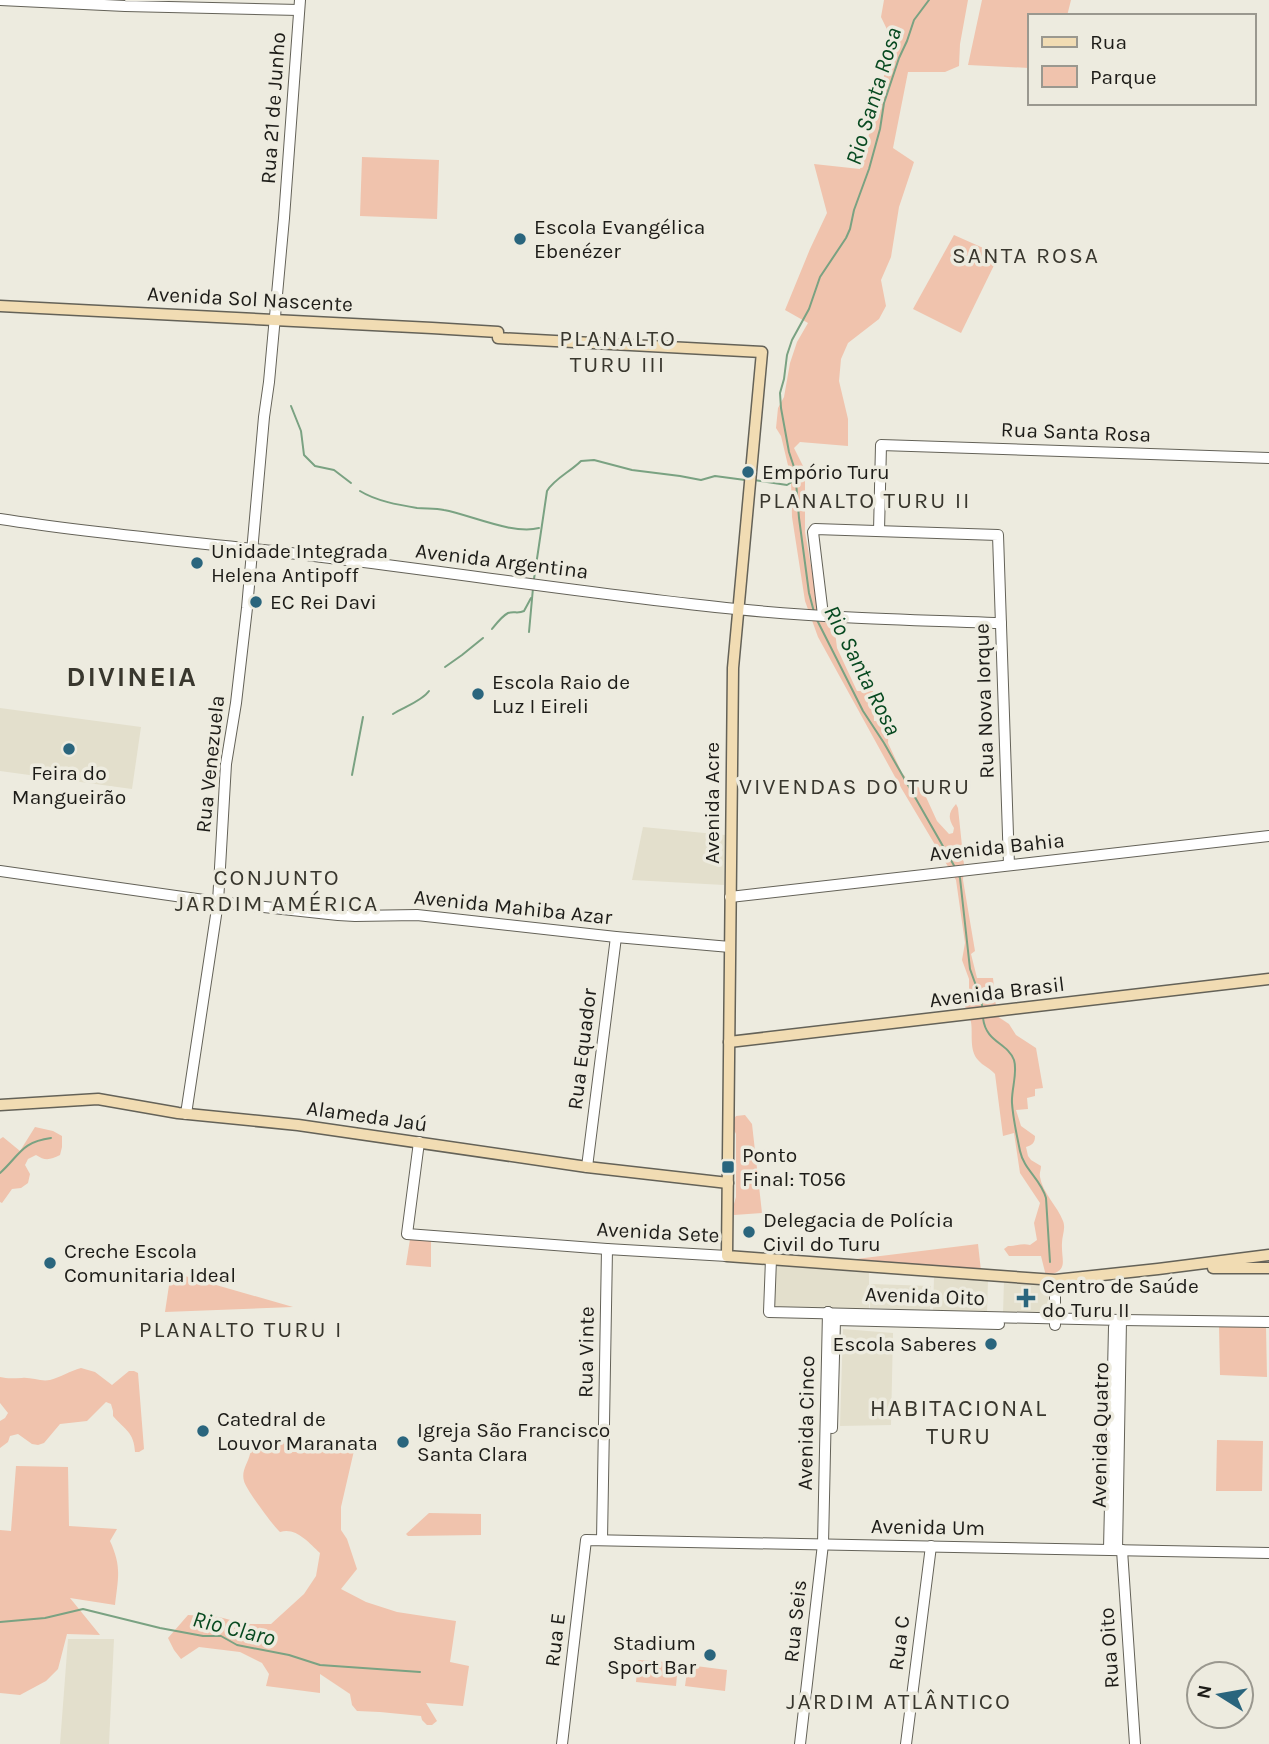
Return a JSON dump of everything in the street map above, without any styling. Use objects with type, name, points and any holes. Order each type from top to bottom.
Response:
[{"type":"main road","name":"Avenida Sol Nascente","points":[[0,306],[275,320],[762,352]]},
{"type":"main road","name":"Avenida Acre","points":[[727,1256],[732,714],[738,609],[762,352]]},
{"type":"main road","name":"Avenida Brasil","points":[[729,1042],[1269,979]]},
{"type":"main road","name":"Alameda Jaú","points":[[0,1105],[90,1099],[186,1114],[298,1125],[587,1167],[728,1183]]},
{"type":"main road","name":"Avenida Sete","points":[[727,1256],[1055,1280],[1269,1255]]},
{"type":"main road","name":"Avenida Sete","points":[[1158,1269],[1269,1268]]},
{"type":"street","points":[[0,0],[125,6],[300,5]]},
{"type":"street","name":"Rua 21 de Junho","points":[[275,320],[300,5]]},
{"type":"street","name":"Rua Venezuela","points":[[186,1114],[218,902],[226,764],[236,703],[275,320]]},
{"type":"street","name":"Rua Santa Rosa","points":[[879,531],[881,445],[1269,458]]},
{"type":"street","name":"Avenida Argentina","points":[[0,519],[738,609],[808,615],[1001,623]]},
{"type":"street","points":[[821,615],[813,532],[817,529],[879,531]]},
{"type":"street","name":"Rua Nova Iorque","points":[[879,531],[998,535],[1010,865]]},
{"type":"street","name":"Avenida Bahia","points":[[730,897],[1269,836]]},
{"type":"street","name":"Avenida Mahiba Azar","points":[[0,871],[218,902],[355,916],[417,915],[730,947]]},
{"type":"street","name":"Rua Equador","points":[[587,1167],[616,937]]},
{"type":"street","name":"Avenida Sete","points":[[419,1142],[407,1234],[727,1256]]},
{"type":"street","name":"Rua Vinte","points":[[602,1540],[607,1249]]},
{"type":"street","name":"Avenida Oito","points":[[771,1259],[769,1312],[1117,1324],[1269,1322]]},
{"type":"street","points":[[1055,1280],[1055,1322]]},
{"type":"street","name":"Avenida Cinco","points":[[826,1544],[831,1316]]},
{"type":"street","name":"Avenida Quatro","points":[[1116,1550],[1117,1324]]},
{"type":"street","name":"Avenida Um","points":[[586,1540],[1269,1553]]},
{"type":"street","name":"Rua E","points":[[562,1744],[586,1540]]},
{"type":"street","name":"Rua Seis","points":[[800,1744],[826,1544]]},
{"type":"street","name":"Rua C","points":[[906,1744],[931,1546]]},
{"type":"street","name":"Rua Oito","points":[[1116,1550],[1135,1744]]},
{"type":"shaded area","name":"Feira do Mangueirão","points":[[0,708],[141,727],[132,789],[0,771]]},
{"type":"shaded area","points":[[643,827],[725,835],[724,885],[632,880]]},
{"type":"shaded area","points":[[777,1264],[869,1271],[869,1310],[773,1307]]},
{"type":"shaded area","points":[[934,1277],[988,1281],[987,1312],[933,1312]]},
{"type":"shaded area","name":"Centro de Saúde do Turu II","points":[[1004,1280],[1049,1282],[1048,1314],[1003,1314]]},
{"type":"shaded area","points":[[871,1284],[931,1286],[930,1310],[870,1308]]},
{"type":"shaded area","points":[[843,1329],[893,1333],[891,1425],[840,1426]]},
{"type":"shaded area","points":[[68,1639],[114,1639],[109,1744],[60,1744]]},
{"type":"green space","points":[[884,0],[968,0],[959,66],[945,72],[908,72],[893,148],[914,162],[899,207],[891,257],[881,280],[886,306],[879,319],[848,343],[841,359],[839,381],[848,419],[848,446],[800,442],[794,448],[805,470],[805,532],[822,622],[834,623],[837,648],[857,691],[873,691],[874,721],[889,722],[888,743],[902,773],[921,789],[937,821],[949,834],[953,833],[950,816],[956,804],[964,865],[963,880],[975,951],[971,954],[977,978],[993,978],[997,1016],[1009,1024],[1016,1035],[1036,1048],[1043,1088],[1035,1089],[1035,1096],[1027,1098],[1028,1109],[1016,1110],[1021,1126],[1035,1136],[1033,1143],[1026,1147],[1028,1156],[1041,1166],[1041,1183],[1064,1224],[1063,1264],[1054,1274],[1046,1276],[1041,1256],[1009,1256],[1004,1249],[1008,1246],[1030,1245],[1037,1240],[1034,1223],[1040,1203],[1020,1173],[1014,1133],[1003,1136],[995,1074],[980,1062],[973,1052],[971,1022],[965,1006],[969,995],[969,979],[962,960],[965,943],[956,880],[900,786],[818,637],[805,601],[792,517],[791,478],[781,436],[776,428],[778,408],[784,397],[790,363],[797,342],[808,323],[785,310],[827,213],[814,164],[860,169],[887,64],[896,48],[881,17]]},
{"type":"green space","points":[[982,0],[1071,0],[1068,14],[1028,14],[1028,68],[968,65]]},
{"type":"green space","points":[[362,157],[439,160],[437,219],[360,216]]},
{"type":"green space","points":[[954,235],[999,255],[961,333],[913,309]]},
{"type":"green space","points":[[745,1115],[752,1124],[762,1213],[734,1215],[736,1134],[733,1122],[736,1116]]},
{"type":"green space","points":[[35,1127],[62,1136],[60,1155],[48,1159],[36,1155],[28,1159],[25,1165],[30,1174],[28,1183],[21,1188],[12,1189],[2,1203],[0,1139],[3,1137],[20,1151]]},
{"type":"green space","points":[[410,1239],[431,1241],[431,1267],[406,1265]]},
{"type":"green space","points":[[978,1244],[981,1271],[848,1260]]},
{"type":"green space","points":[[171,1272],[293,1307],[165,1312]]},
{"type":"green space","points":[[1219,1326],[1266,1327],[1267,1377],[1220,1375]]},
{"type":"green space","points":[[81,1368],[95,1372],[112,1385],[129,1371],[138,1373],[144,1449],[135,1452],[131,1436],[113,1416],[111,1404],[106,1402],[87,1421],[60,1424],[44,1443],[32,1444],[18,1434],[10,1436],[8,1442],[0,1448],[0,1421],[8,1413],[0,1403],[0,1377],[47,1380]]},
{"type":"green space","points":[[1217,1440],[1263,1441],[1262,1491],[1216,1491]]},
{"type":"green space","points":[[250,1442],[356,1442],[341,1507],[341,1530],[347,1539],[357,1569],[341,1589],[366,1602],[397,1612],[456,1621],[450,1662],[469,1666],[463,1706],[426,1703],[437,1721],[427,1725],[421,1716],[357,1711],[352,1705],[350,1694],[320,1674],[320,1693],[266,1686],[269,1674],[262,1663],[240,1652],[199,1647],[181,1659],[168,1638],[188,1615],[219,1617],[246,1624],[271,1624],[304,1594],[316,1576],[320,1553],[297,1534],[280,1532],[244,1481]]},
{"type":"green space","points":[[16,1466],[68,1467],[69,1526],[117,1529],[110,1541],[118,1573],[115,1605],[70,1598],[100,1635],[67,1634],[58,1669],[46,1681],[20,1695],[0,1693],[0,1530],[11,1531]]},
{"type":"green space","points":[[429,1513],[481,1514],[481,1535],[406,1534]]},
{"type":"green space","points":[[638,1660],[678,1663],[676,1686],[636,1682]]},
{"type":"green space","points":[[688,1665],[727,1670],[725,1691],[685,1686]]},
{"type":"waterway","name":"Rio Santa Rosa","points":[[814,612],[809,593],[795,470],[781,408],[780,393],[787,355],[809,309],[820,277],[850,229],[899,58],[914,20],[929,0]]},
{"type":"waterway","points":[[291,406],[301,431],[304,455],[315,466],[334,470],[351,483]]},
{"type":"waterway","points":[[534,579],[547,491],[581,461],[594,460],[632,470],[701,480],[715,476],[745,480]]},
{"type":"waterway","points":[[754,480],[787,485],[795,480]]},
{"type":"waterway","points":[[360,491],[388,502],[444,510],[505,527],[539,528]]},
{"type":"waterway","points":[[529,632],[533,588]]},
{"type":"waterway","points":[[492,629],[508,613],[524,611],[531,598]]},
{"type":"waterway","name":"Rio Santa Rosa","points":[[817,620],[863,711],[956,869]]},
{"type":"waterway","points":[[445,667],[483,638]]},
{"type":"waterway","points":[[393,714],[429,691]]},
{"type":"waterway","points":[[352,775],[363,717]]},
{"type":"waterway","name":"Rio Santa Rosa","points":[[958,874],[970,969],[983,1009]]},
{"type":"waterway","name":"Rio Santa Rosa","points":[[983,1018],[988,1033],[1007,1049],[1014,1060],[1012,1103],[1015,1127],[1022,1158],[1046,1198],[1050,1262]]},
{"type":"waterway","points":[[0,1173],[27,1146],[51,1138]]},
{"type":"waterway","name":"Rio Claro","points":[[0,1622],[45,1618],[83,1609],[160,1628],[203,1636],[221,1636],[237,1645],[289,1655],[320,1665],[420,1672]]},
{"type":"place","name":"Escola Evangélica Ebenézer","points":[[520,239]]},
{"type":"place","name":"Empório Turu","points":[[748,472]]},
{"type":"place","name":"Unidade Integrada Helena Antipoff","points":[[197,563]]},
{"type":"place","name":"EC Rei Davi","points":[[256,602]]},
{"type":"place","name":"Escola Raio de Luz I Eireli","points":[[478,694]]},
{"type":"place","name":"Feira do Mangueirão","points":[[69,749]]},
{"type":"place","name":"Ponto Final: T056","points":[[728,1167]]},
{"type":"place","name":"Delegacia de Polícia Civil do Turu","points":[[749,1232]]},
{"type":"place","name":"Creche Escola Comunitaria Ideal","points":[[50,1263]]},
{"type":"place","name":"Centro de Saúde do Turu II","points":[[1026,1298]]},
{"type":"place","name":"Escola Saberes","points":[[991,1344]]},
{"type":"place","name":"Catedral de Louvor Maranata","points":[[203,1431]]},
{"type":"place","name":"Igreja São Francisco Santa Clara","points":[[403,1442]]},
{"type":"place","name":"Stadium Sport Bar","points":[[710,1655]]},
{"type":"district","name":"SANTA ROSA","points":[[1026,255]]},
{"type":"district","name":"PLANALTO TURU III","points":[[618,351]]},
{"type":"district","name":"PLANALTO TURU II","points":[[865,500]]},
{"type":"district","name":"DIVINEIA","points":[[132,676]]},
{"type":"district","name":"VIVENDAS DO TURU","points":[[855,786]]},
{"type":"district","name":"CONJUNTO JARDIM AMÉRICA","points":[[277,890]]},
{"type":"district","name":"PLANALTO TURU I","points":[[241,1329]]},
{"type":"district","name":"HABITACIONAL TURU","points":[[959,1422]]},
{"type":"district","name":"JARDIM ATLÂNTICO","points":[[899,1701]]}]
